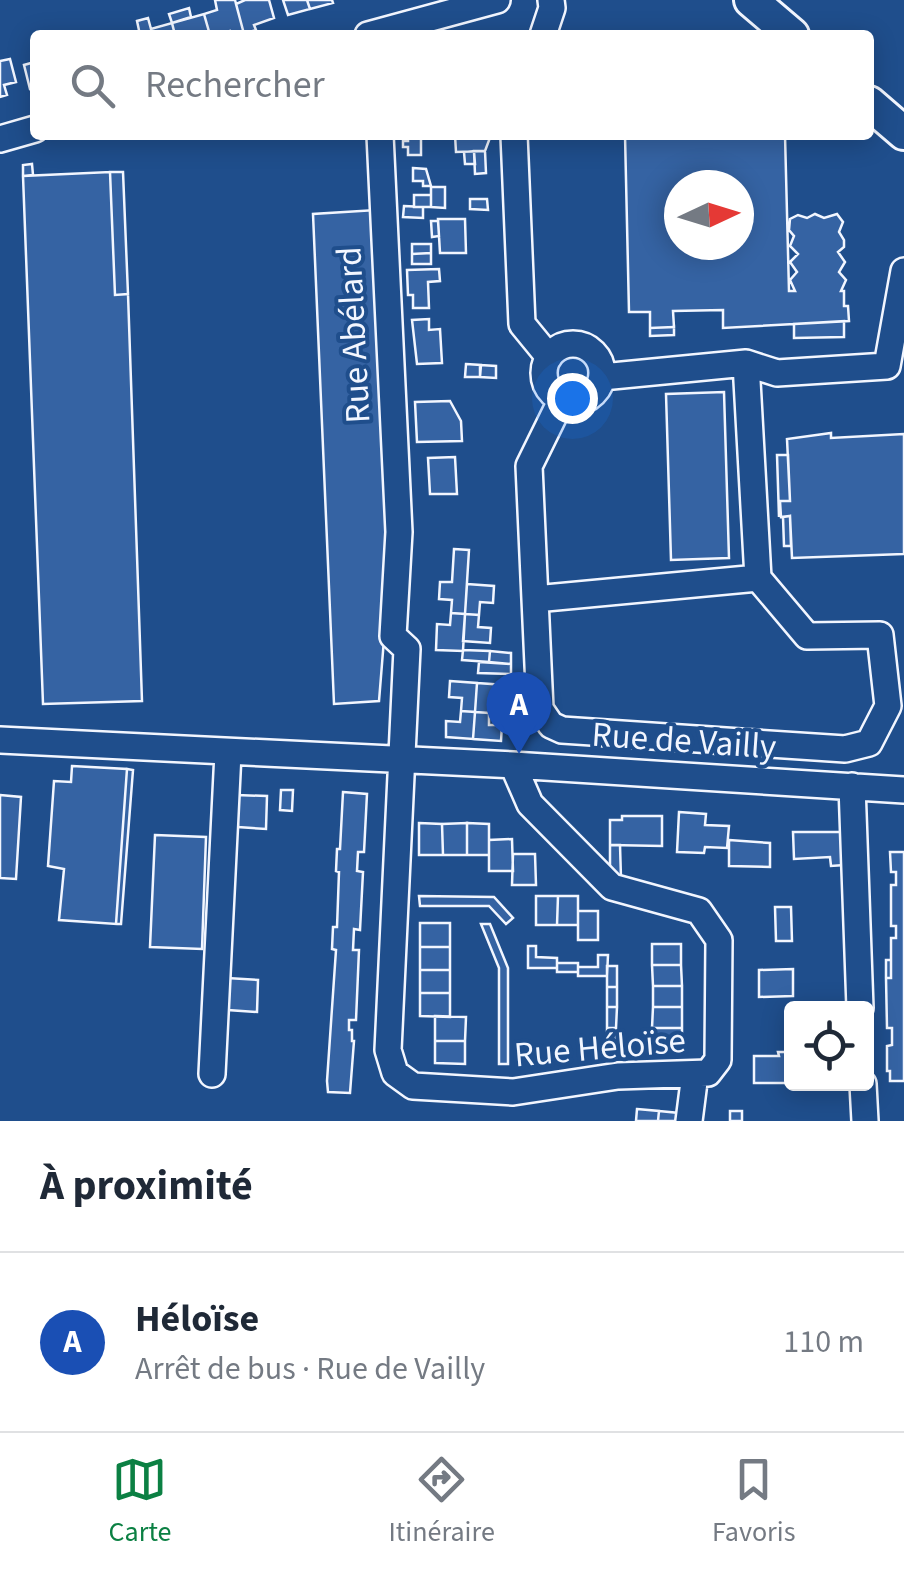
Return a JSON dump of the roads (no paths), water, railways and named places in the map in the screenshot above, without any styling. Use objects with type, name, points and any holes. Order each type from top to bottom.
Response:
[{"type":"main road","points":[[751,0],[786,30]]},
{"type":"main road","points":[[874,106],[904,133]]},
{"type":"street","points":[[388,30],[497,0]]},
{"type":"street","points":[[545,30],[551,0]]},
{"type":"street","points":[[0,139],[30,130]]},
{"type":"street","name":"Rue Abélard","points":[[380,140],[399,532],[393,636],[406,649],[399,761]]},
{"type":"street","points":[[514,140],[522,324],[549,357]]},
{"type":"street","points":[[602,376],[746,362],[777,373],[886,366],[904,271]]},
{"type":"street","points":[[564,346],[583,346],[598,358],[602,376],[588,398],[562,400],[546,382],[545,365],[564,346]]},
{"type":"street","points":[[562,400],[529,466],[540,709],[550,725],[562,730],[845,749],[870,744],[888,706],[880,635],[807,636],[758,578],[746,362]]},
{"type":"street","points":[[535,599],[758,578]]},
{"type":"street","name":"Rue de Vailly","points":[[0,740],[513,765],[904,790]]},
{"type":"street","points":[[212,1074],[228,753]]},
{"type":"street","name":"Rue Héloïse","points":[[399,761],[388,1050],[394,1073],[413,1086],[513,1092],[618,1076],[708,1073],[718,1060],[719,940],[699,912],[612,887],[530,804],[513,765]]},
{"type":"street","points":[[852,786],[860,1001]]},
{"type":"street","points":[[689,1121],[696,1074]]},
{"type":"street","points":[[863,1091],[865,1121]]},
{"type":"place","name":"Héloïse","points":[[519,754]]}]
